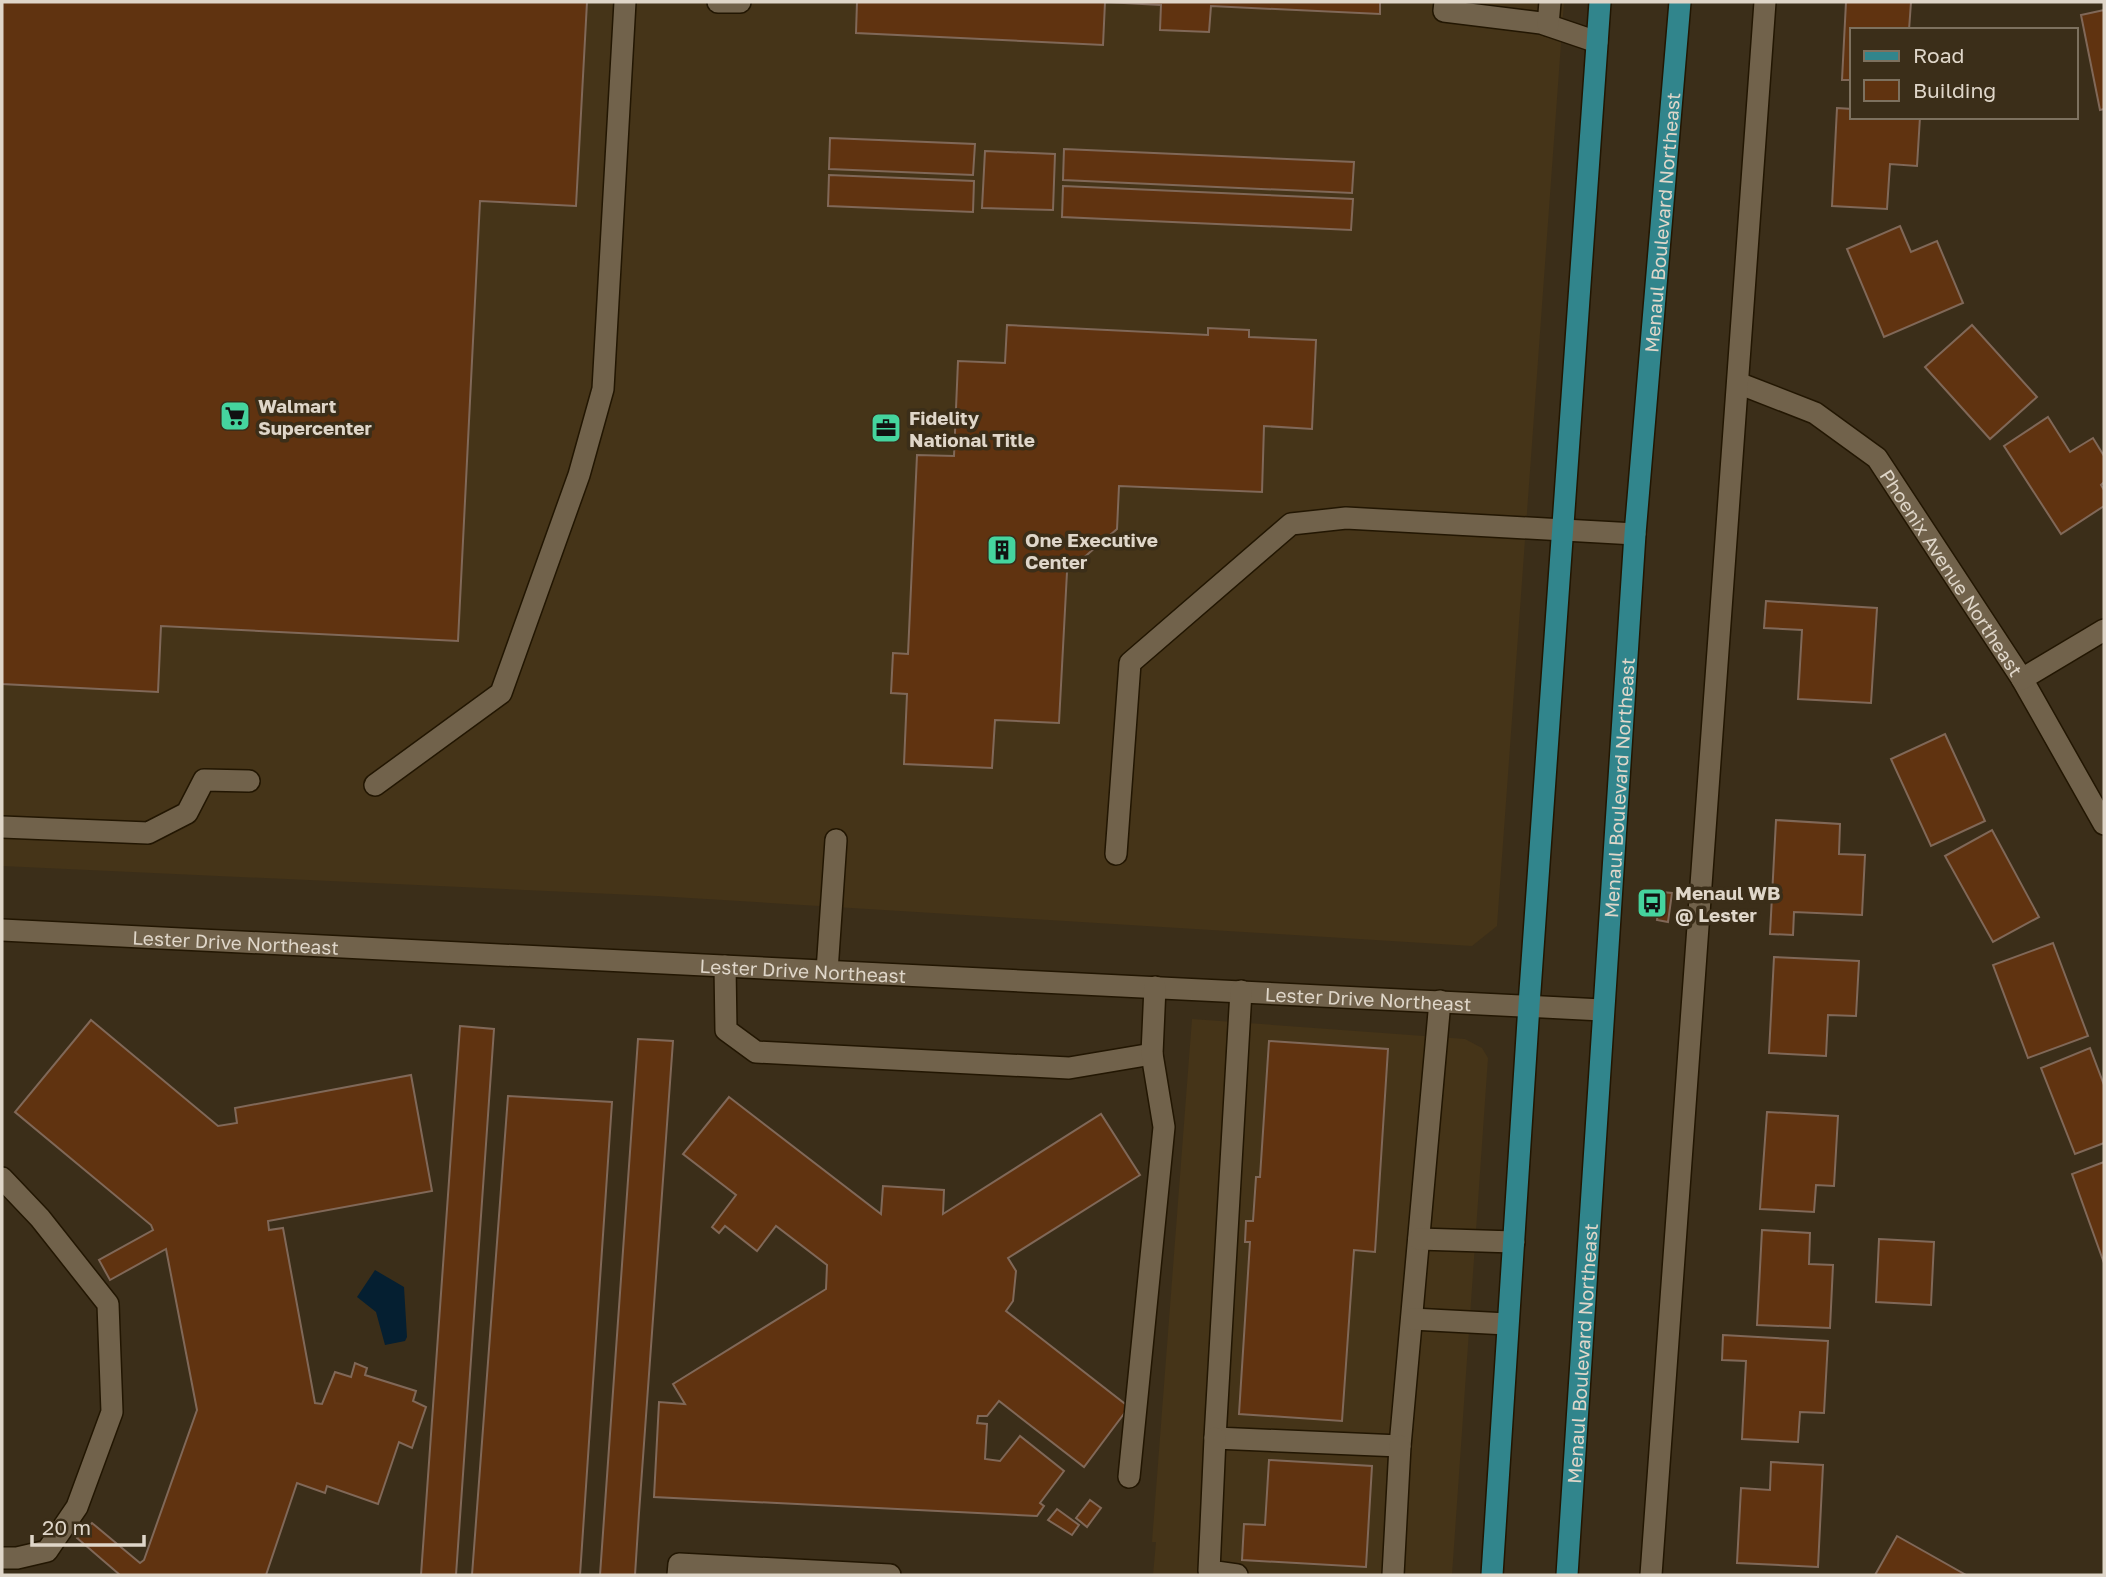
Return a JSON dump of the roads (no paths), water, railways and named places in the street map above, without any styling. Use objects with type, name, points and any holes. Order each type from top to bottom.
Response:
[{"type":"main road","points":[[1492,1575],[1507,1324],[1600,2]]},
{"type":"main road","name":"Menaul Boulevard Northeast","points":[[1567,1575],[1635,534],[1680,2]]},
{"type":"street","points":[[375,785],[501,693],[579,475],[603,389],[625,2]]},
{"type":"street","points":[[718,2],[740,2]]},
{"type":"street","points":[[1445,2],[1444,11],[1548,26],[1597,42]]},
{"type":"street","points":[[1548,26],[1550,2]]},
{"type":"street","points":[[1651,1575],[1765,2]]},
{"type":"street","name":"Phoenix Avenue Northeast","points":[[1738,383],[1815,413],[1877,457],[2022,679],[2104,824]]},
{"type":"street","points":[[1116,854],[1130,663],[1291,524],[1346,517],[1635,534]]},
{"type":"street","points":[[2022,679],[2104,630]]},
{"type":"street","points":[[2,827],[148,833],[187,813],[204,780],[249,781]]},
{"type":"street","points":[[827,971],[836,840]]},
{"type":"street","name":"Lester Drive Northeast","points":[[2,930],[1602,1010]]},
{"type":"street","points":[[725,966],[726,1030],[755,1052],[1069,1068],[1152,1054]]},
{"type":"street","points":[[1129,1477],[1164,1127],[1152,1054],[1155,987]]},
{"type":"street","points":[[1237,1575],[1209,1571],[1241,991]]},
{"type":"street","points":[[1393,1575],[1400,1446],[1440,1001]]},
{"type":"street","points":[[2,1178],[40,1218],[108,1304],[112,1412],[77,1507],[47,1551],[17,1558],[2,1558]]},
{"type":"street","points":[[1419,1238],[1514,1242]]},
{"type":"street","points":[[1412,1319],[1507,1324]]},
{"type":"street","points":[[1215,1438],[1400,1446]]},
{"type":"street","points":[[678,1575],[679,1564],[890,1575]]},
{"type":"water","points":[[375,1270],[404,1287],[405,1341],[385,1345],[376,1312],[357,1297]]},
{"type":"place","name":"Walmart Supercenter","points":[[235,416]]},
{"type":"place","name":"Fidelity National Title","points":[[886,428]]},
{"type":"place","name":"One Executive Center","points":[[1002,550]]},
{"type":"place","name":"Menaul WB @ Lester","points":[[1652,903]]}]
